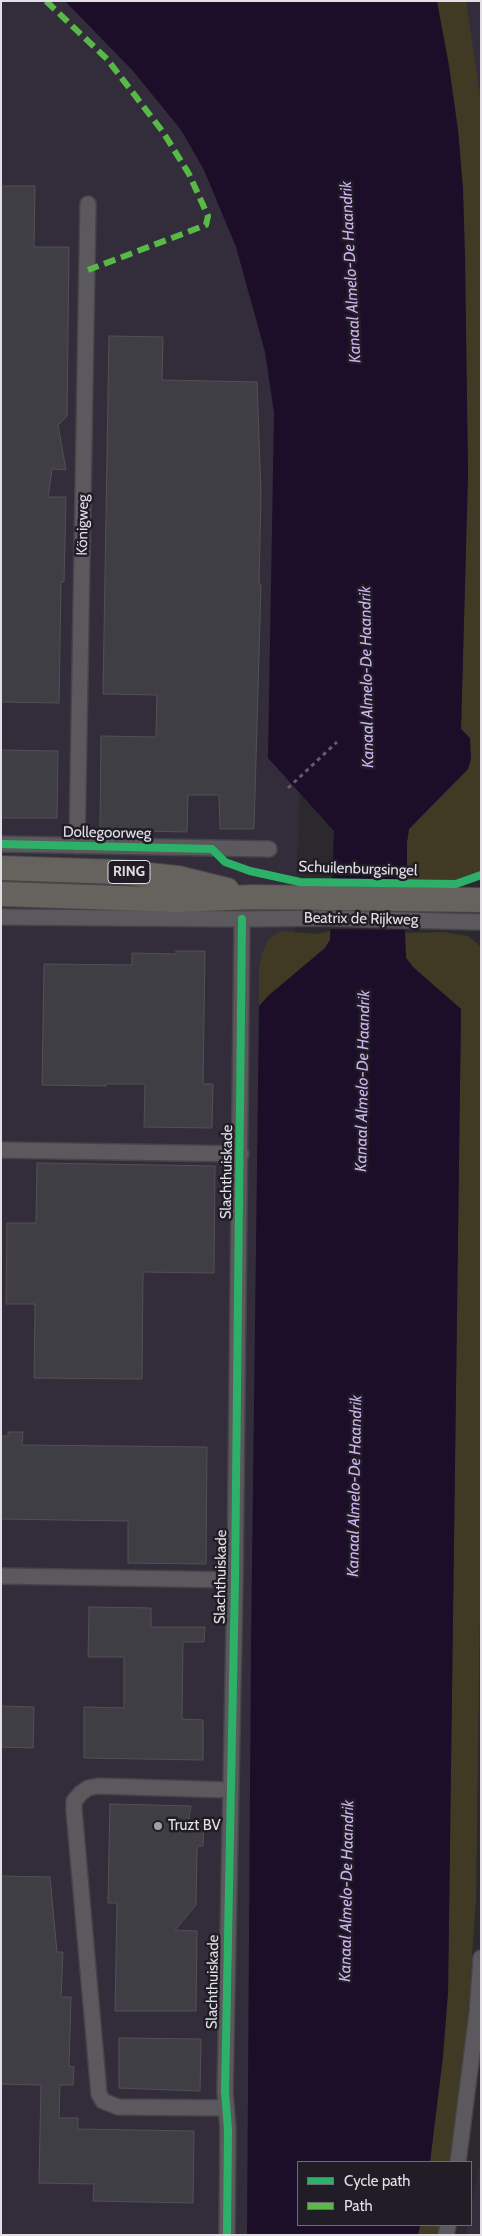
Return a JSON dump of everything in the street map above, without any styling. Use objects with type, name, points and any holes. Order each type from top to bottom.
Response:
[{"type":"main road","name":"Schuilenburgsingel","points":[[1,868],[140,874],[178,878],[253,897],[325,908],[414,909],[481,900]]},
{"type":"main road","name":"Schuilenburgsingel","points":[[1,894],[178,900],[253,897]]},
{"type":"street","name":"Königweg","points":[[76,846],[88,204]]},
{"type":"street","name":"Dollegoorweg","points":[[1,844],[269,849]]},
{"type":"street","name":"Beatrix de Rijkweg","points":[[242,920],[325,908]]},
{"type":"street","name":"Beatrix de Rijkweg","points":[[414,909],[481,922]]},
{"type":"street","points":[[1,917],[242,920]]},
{"type":"street","name":"Slachthuiskade","points":[[227,2235],[228,2129],[225,2092],[235,1580],[242,920]]},
{"type":"street","name":"Slachthuiskade","points":[[1,1150],[241,1154]]},
{"type":"street","name":"Slachthuiskade","points":[[1,1576],[235,1580]]},
{"type":"street","points":[[226,2108],[118,2107],[103,2101],[99,2094],[74,1801],[88,1788],[98,1786],[230,1790]]},
{"type":"street","points":[[458,2161],[477,2014],[481,1958]]},
{"type":"path","points":[[288,788],[337,742]]},
{"type":"shaded area","points":[[1,1],[89,1],[225,160],[310,491],[250,2235],[1,2235]]},
{"type":"shaded area","points":[[437,1],[466,1],[481,102],[481,873],[458,880],[443,881],[407,880],[409,829],[468,769],[470,738],[461,729],[468,473],[463,189],[458,130]]},
{"type":"shaded area","points":[[451,1],[481,1],[481,178]]},
{"type":"shaded area","points":[[281,931],[316,934],[331,931],[330,940],[325,948],[268,996],[259,1006],[259,970],[262,953],[269,939]]},
{"type":"shaded area","points":[[444,932],[468,936],[481,947],[481,1539],[476,1900],[466,2039],[450,2161],[430,2161],[448,1992],[461,1009],[414,968],[406,958],[405,933]]},
{"type":"shaded area","points":[[481,2157],[481,2235],[466,2235],[468,2226],[472,2226],[472,2203]]},
{"type":"shaded area","points":[[420,2226],[441,2226],[439,2235],[418,2235]]},
{"type":"water","name":"Kanaal Almelo-De Haandrik","points":[[65,1],[437,1],[458,130],[463,189],[465,255],[468,473],[461,729],[470,738],[471,759],[468,769],[409,829],[407,880],[403,885],[406,958],[414,968],[461,1009],[448,1992],[443,2057],[430,2161],[297,2161],[297,2226],[420,2226],[418,2235],[247,2235],[251,1644],[259,1006],[268,996],[325,948],[330,940],[334,831],[268,758],[274,413],[265,352],[236,247],[204,170],[181,130],[133,71]]},
{"type":"pier","points":[[331,879],[409,881],[405,885],[407,930],[328,929]]},
{"type":"building","points":[[1,186],[35,186],[34,247],[69,247],[67,416],[58,425],[66,470],[52,469],[48,497],[66,497],[64,582],[61,582],[59,703],[1,702]]},
{"type":"building","points":[[109,336],[163,337],[162,380],[257,382],[261,494],[259,584],[261,584],[254,829],[220,829],[219,795],[188,795],[187,832],[100,830],[101,736],[156,737],[157,695],[103,694]]},
{"type":"building","points":[[1,750],[58,751],[57,818],[1,818]]},
{"type":"building","points":[[176,951],[205,951],[203,1084],[213,1084],[212,1128],[144,1127],[145,1084],[106,1084],[106,1086],[42,1085],[44,964],[132,965],[132,953],[176,954]]},
{"type":"building","points":[[37,1163],[215,1166],[214,1273],[143,1272],[142,1379],[34,1378],[35,1304],[6,1304],[7,1223],[36,1223]]},
{"type":"building","points":[[8,1432],[23,1432],[22,1445],[207,1447],[206,1564],[128,1563],[128,1521],[1,1519],[1,1436],[8,1436]]},
{"type":"building","points":[[89,1607],[151,1608],[151,1627],[205,1627],[204,1642],[183,1642],[182,1719],[203,1720],[203,1760],[84,1758],[84,1707],[124,1708],[124,1657],[88,1657]]},
{"type":"building","points":[[1,1706],[34,1707],[33,1748],[1,1747]]},
{"type":"building","points":[[110,1804],[191,1806],[188,1824],[204,1819],[203,1846],[198,1846],[197,1850],[196,1905],[175,1930],[197,1931],[196,2011],[115,2011],[117,1903],[108,1903]]},
{"type":"building","points":[[1,1876],[50,1877],[57,1952],[63,1952],[61,1997],[71,1997],[69,2066],[74,2067],[73,2085],[60,2085],[59,2118],[78,2118],[78,2129],[194,2131],[193,2203],[93,2201],[94,2184],[39,2183],[41,2085],[1,2084]]},
{"type":"building","points":[[119,2038],[201,2039],[200,2091],[119,2088]]},
{"type":"marked path","points":[[46,1],[107,59],[163,132],[189,174],[208,216],[206,225],[88,270]]},
{"type":"cycle path","points":[[1,844],[212,849],[225,862],[250,871],[300,882],[456,884],[481,875]]},
{"type":"cycle path","points":[[227,2235],[228,2129],[225,2092],[235,1580],[242,919]]},
{"type":"place","name":"Truzt BV","points":[[158,1826]]}]
